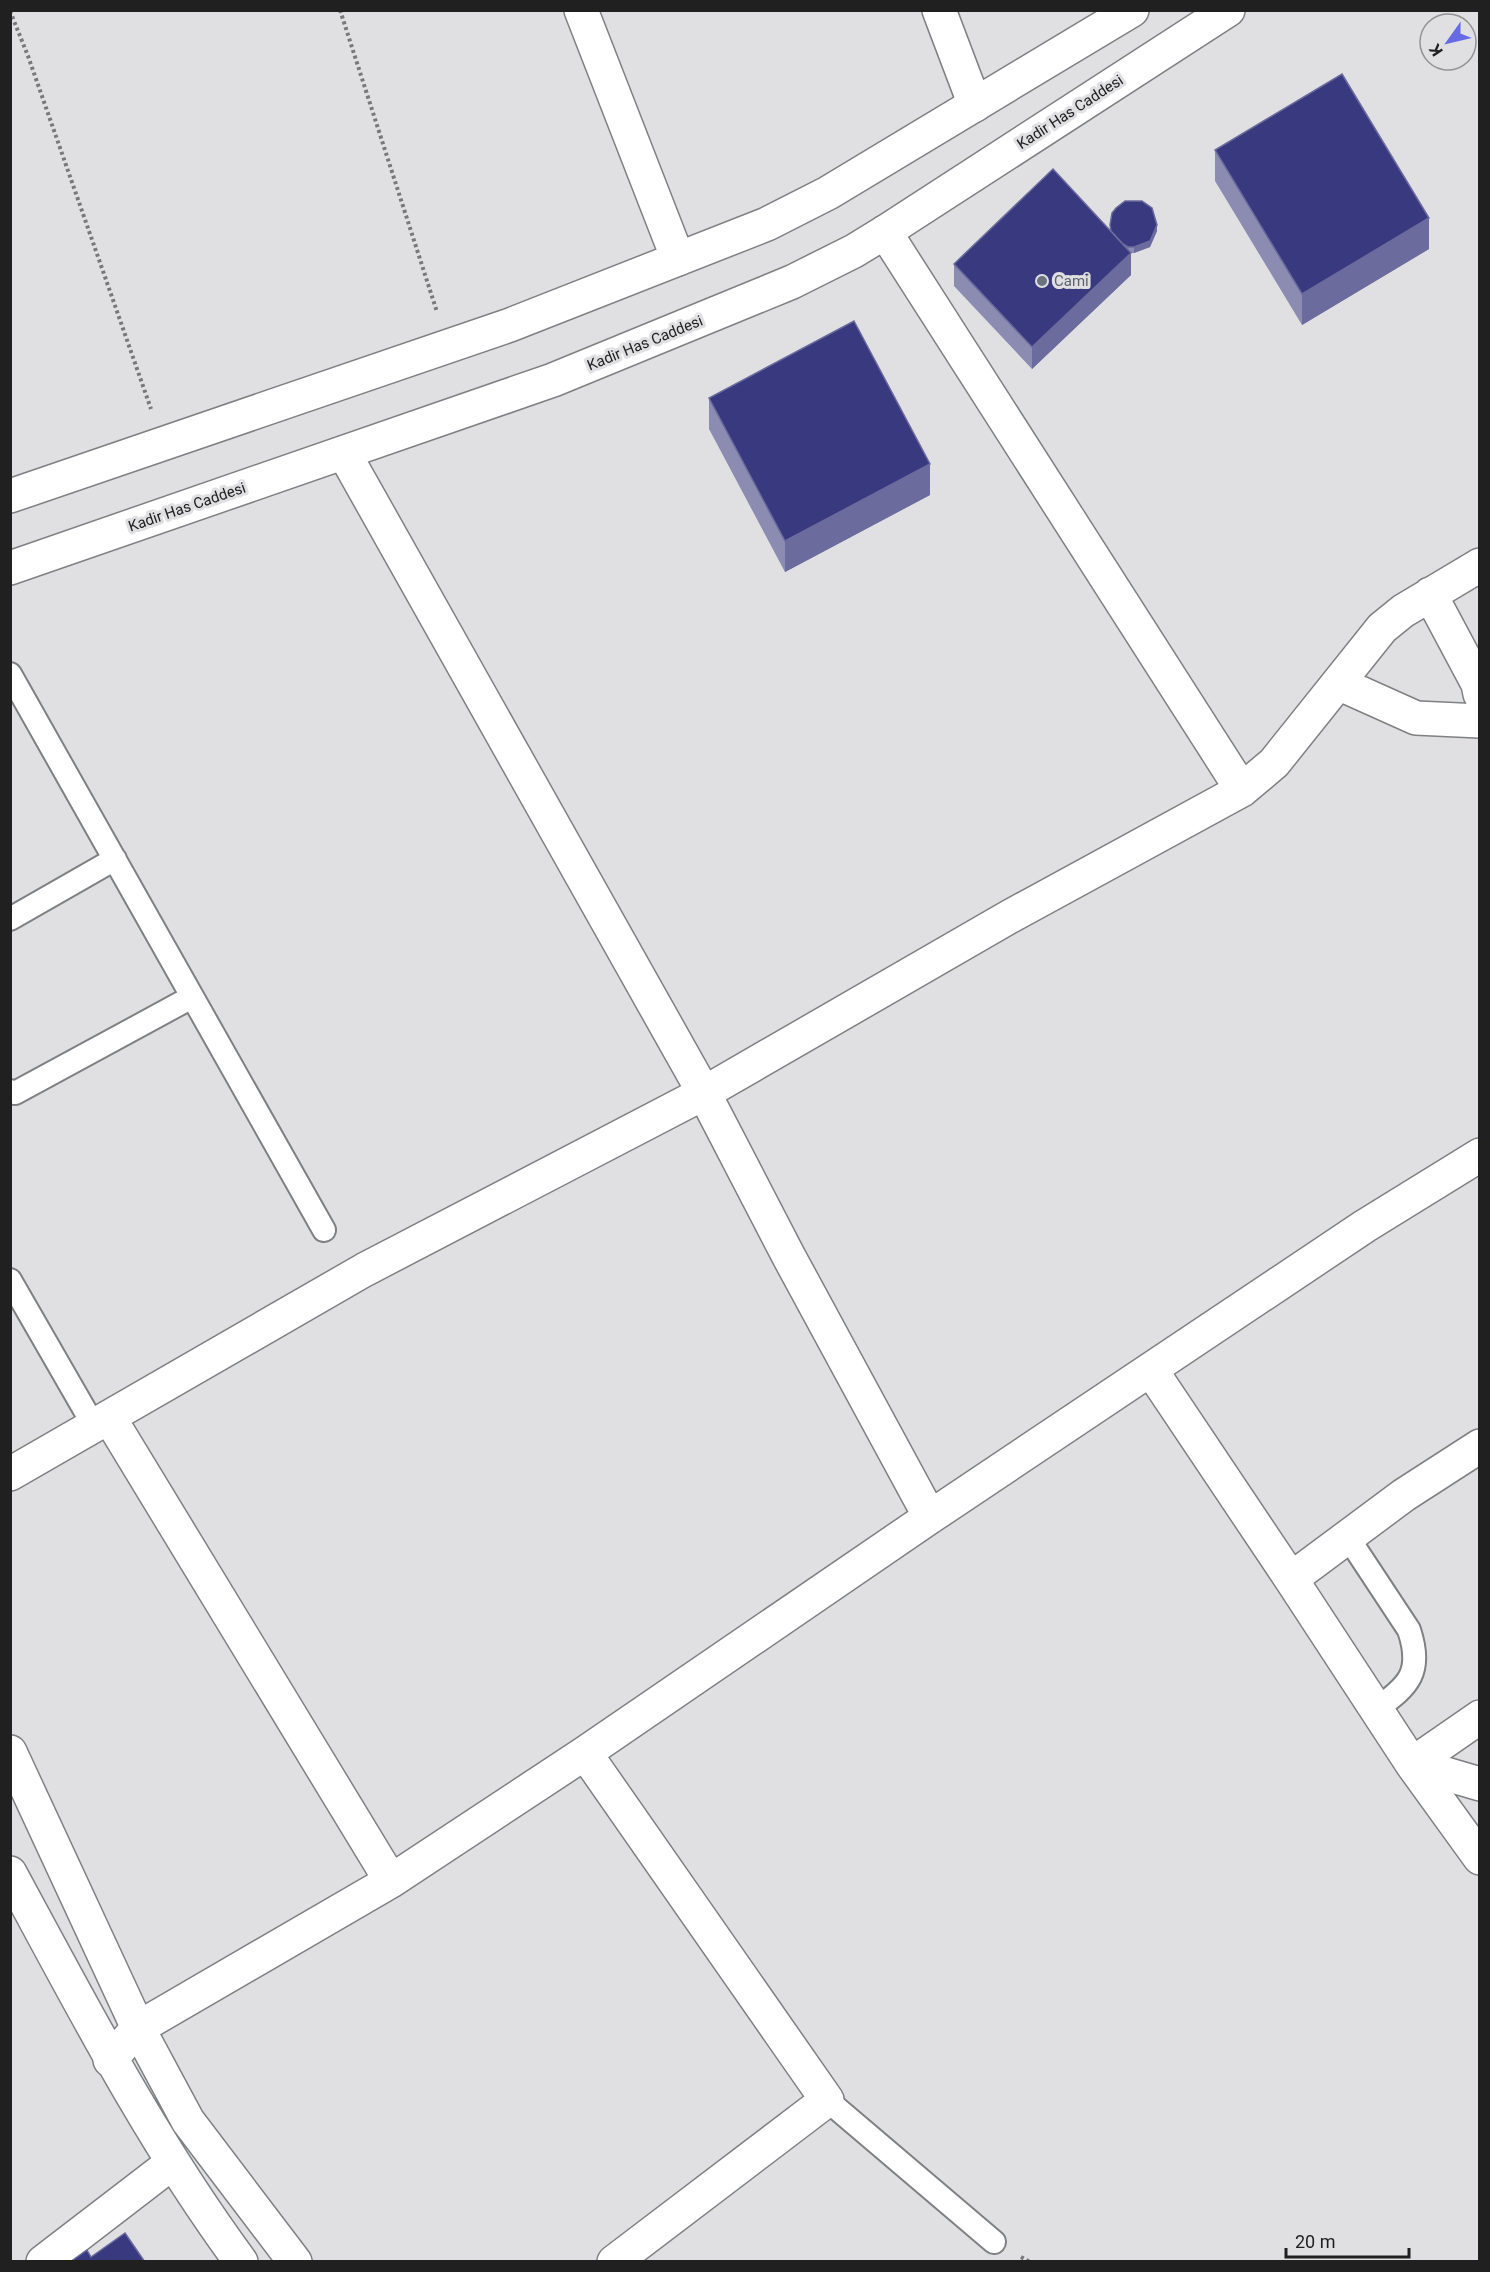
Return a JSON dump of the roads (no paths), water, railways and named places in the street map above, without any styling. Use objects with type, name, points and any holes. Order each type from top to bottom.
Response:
[{"type":"street","points":[[581,10],[678,259]]},
{"type":"street","points":[[939,10],[975,105]]},
{"type":"street","points":[[10,496],[510,325],[767,224],[828,193],[1132,10]]},
{"type":"street","name":"Kadir Has Caddesi","points":[[10,568],[553,380],[792,282],[885,232],[1228,10]]},
{"type":"street","points":[[885,232],[1242,790]]},
{"type":"street","points":[[344,453],[704,1093],[930,1517]]},
{"type":"street","points":[[10,1474],[364,1270],[704,1093],[1009,917],[1242,790],[1274,763],[1382,628],[1403,611],[1479,565]]},
{"type":"street","points":[[1430,594],[1478,684],[1479,694]]},
{"type":"street","points":[[1338,683],[1416,718],[1479,721]]},
{"type":"street","points":[[110,2060],[138,2028],[391,1881],[585,1753],[930,1517],[1365,1226],[1479,1155]]},
{"type":"street","points":[[1151,1370],[1292,1578],[1412,1764],[1479,1858]]},
{"type":"street","points":[[102,1421],[391,1881]]},
{"type":"street","points":[[1292,1578],[1404,1495],[1479,1446]]},
{"type":"street","points":[[1412,1764],[1479,1717]]},
{"type":"street","points":[[10,1752],[138,2028],[188,2121],[295,2262]]},
{"type":"street","points":[[585,1753],[827,2100],[614,2262]]},
{"type":"street","points":[[1412,1764],[1479,1784]]},
{"type":"street","points":[[10,1873],[110,2060],[172,2163],[241,2262]]},
{"type":"street","points":[[43,2262],[172,2163]]},
{"type":"lane","points":[[10,674],[324,1230]]},
{"type":"lane","points":[[10,919],[115,859]]},
{"type":"lane","points":[[10,1091],[15,1093],[192,997]]},
{"type":"lane","points":[[10,1280],[102,1421]]},
{"type":"lane","points":[[1347,1536],[1409,1630],[1413,1644],[1414,1660],[1410,1676],[1401,1692],[1376,1709]]},
{"type":"lane","points":[[827,2100],[994,2242]]},
{"type":"place","name":"Cami","points":[[1042,281]]}]
